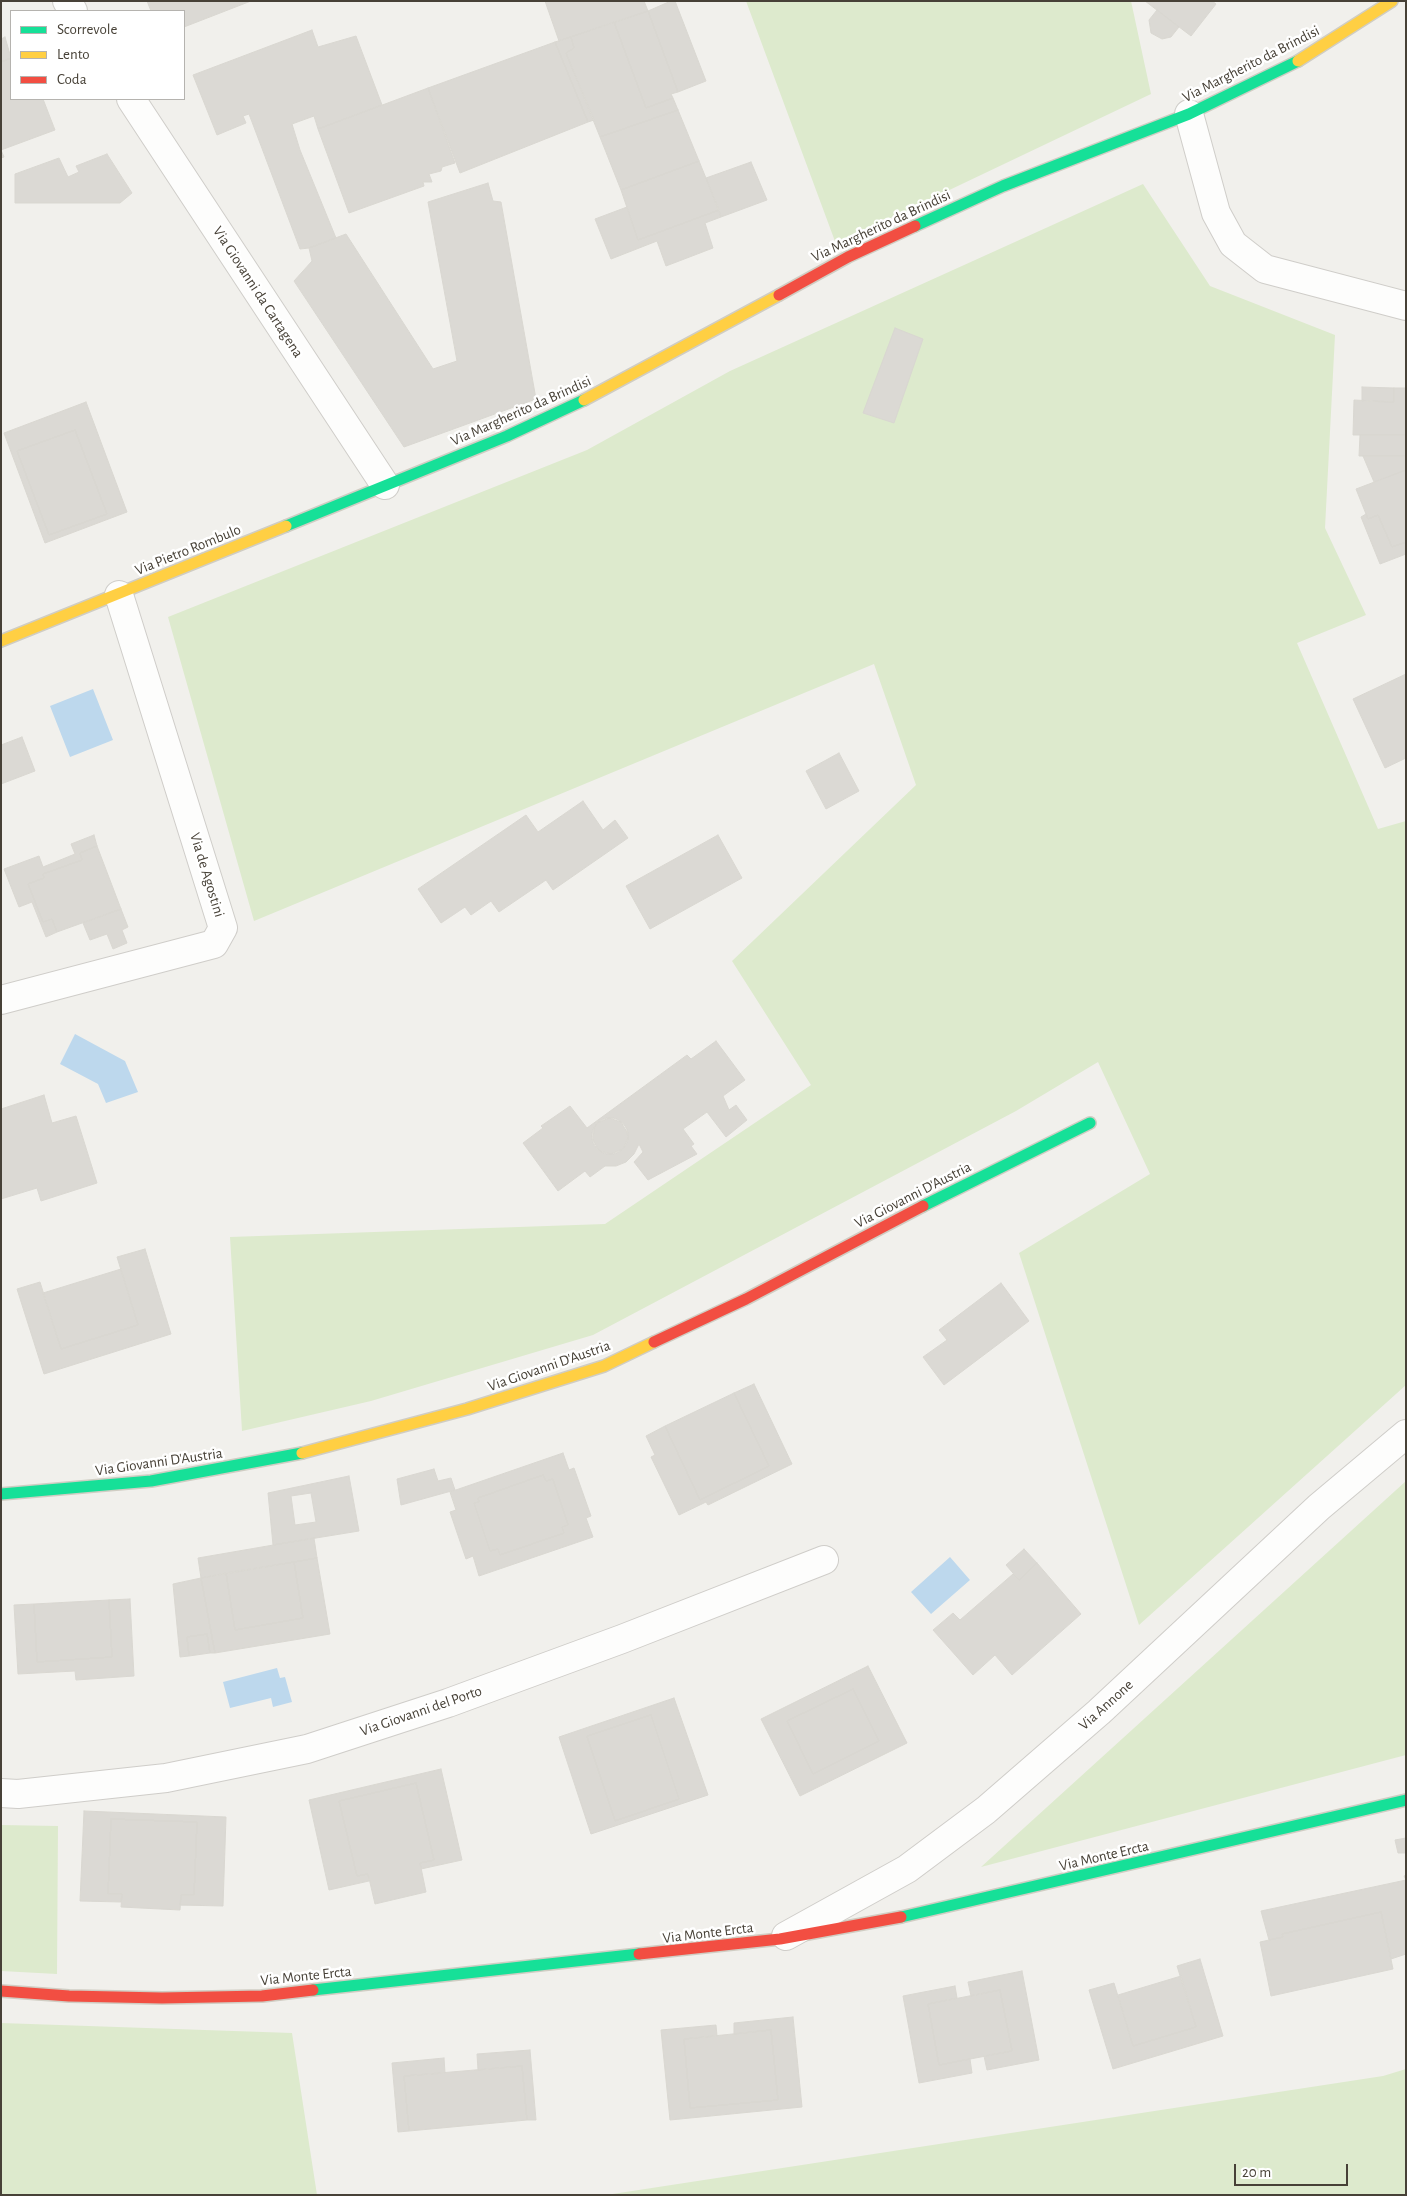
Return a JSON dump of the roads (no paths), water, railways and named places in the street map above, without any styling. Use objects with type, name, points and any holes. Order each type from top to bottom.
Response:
[{"type":"street","name":"Via Margherito da Brindisi","points":[[385,485],[508,436],[604,391],[813,275],[899,233],[1003,186],[1189,114],[1303,58],[1392,1]]},
{"type":"street","name":"Via Giovanni da Cartagena","points":[[132,100],[385,485]]},
{"type":"street","points":[[1189,114],[1216,212],[1233,244],[1265,269],[1406,306]]},
{"type":"street","name":"Via Pietro Rombulo","points":[[1,641],[385,485]]},
{"type":"street","name":"Via de Agostini","points":[[1,1000],[214,944],[223,928],[119,594]]},
{"type":"street","name":"Via Giovanni D'Austria","points":[[1,1494],[151,1481],[310,1452],[467,1409],[604,1366],[746,1300],[895,1220],[1090,1123]]},
{"type":"street","name":"Via Annone","points":[[780,1939],[907,1869],[986,1810],[1099,1712],[1318,1507],[1406,1434]]},
{"type":"street","name":"Via Giovanni del Porto","points":[[1,1793],[18,1794],[166,1778],[307,1749],[448,1704],[622,1639],[824,1560]]},
{"type":"street","name":"Via Monte Ercta","points":[[1,1991],[70,1996],[162,1998],[262,1996],[780,1939],[910,1915],[1406,1800]]},
{"type":"water","points":[[93,689],[113,740],[70,757],[50,706]]},
{"type":"water","points":[[75,1034],[125,1061],[138,1092],[106,1103],[98,1084],[60,1064]]},
{"type":"water","points":[[950,1557],[970,1580],[931,1614],[911,1592]]},
{"type":"water","points":[[277,1668],[280,1678],[285,1677],[292,1702],[273,1707],[271,1698],[230,1708],[223,1682]]}]
